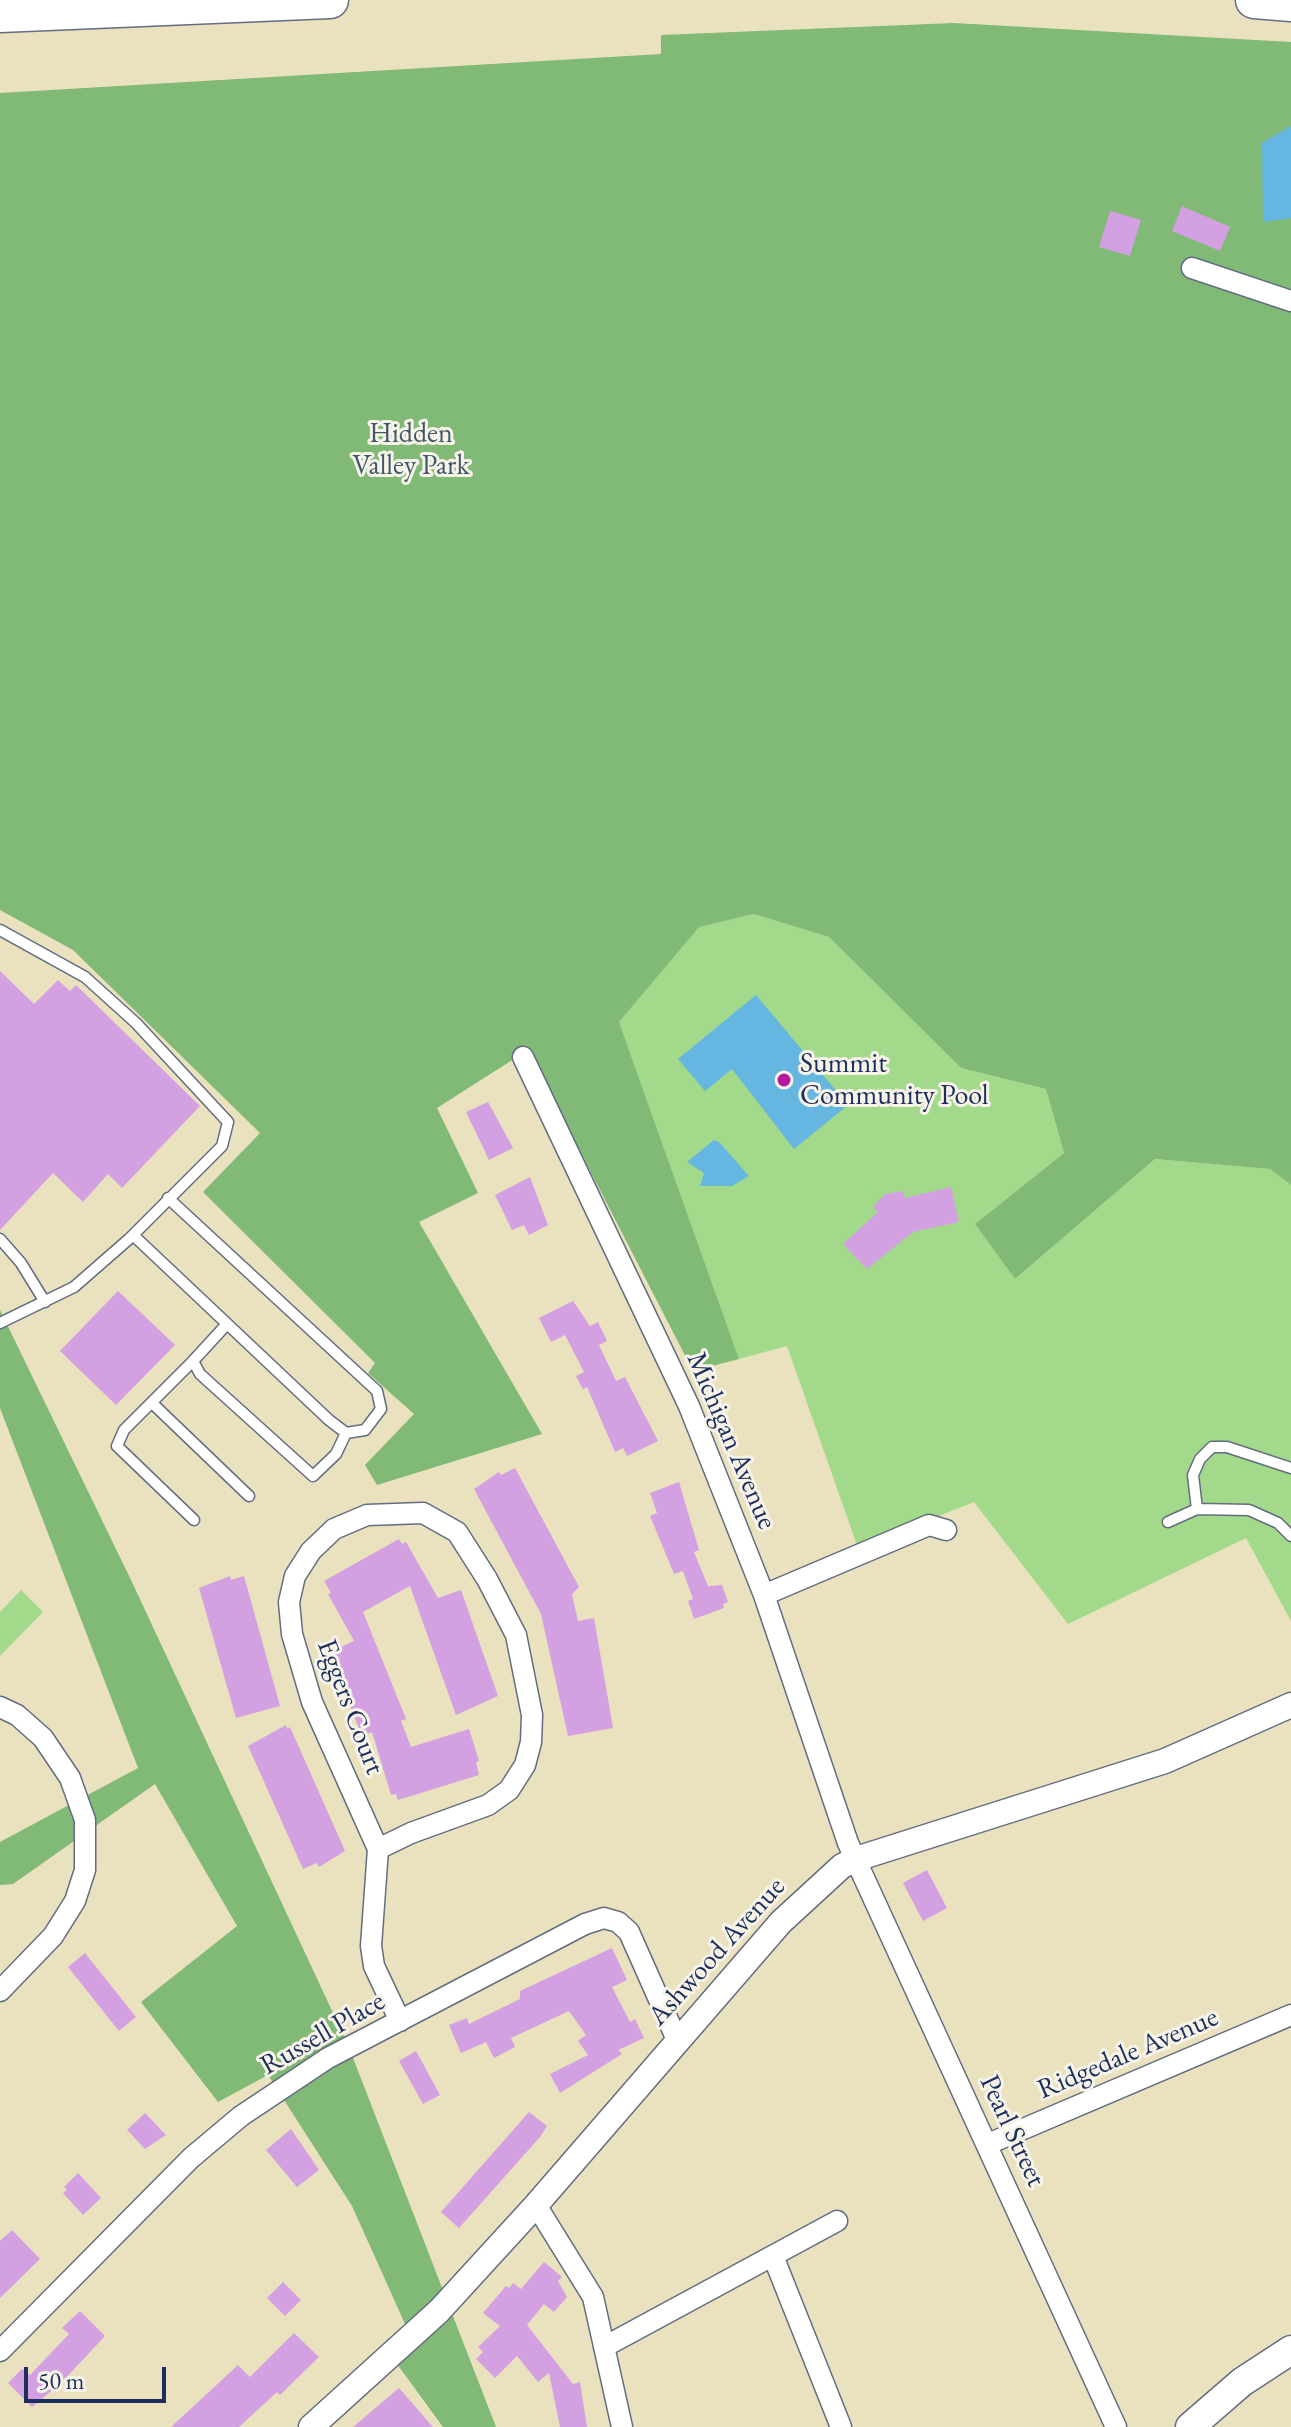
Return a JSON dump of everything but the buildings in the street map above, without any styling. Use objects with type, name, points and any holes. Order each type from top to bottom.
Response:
[{"type":"highway","points":[[0,14],[330,0]]},
{"type":"highway","points":[[1254,0],[1291,3]]},
{"type":"main road","points":[[1190,2427],[1242,2382],[1291,2350]]},
{"type":"street","points":[[1192,268],[1291,301]]},
{"type":"street","name":"Michigan Avenue","points":[[523,1057],[689,1406],[764,1595],[856,1859]]},
{"type":"street","name":"Eggers Court","points":[[378,1849],[488,1805],[509,1790],[525,1765],[531,1742],[532,1715],[516,1635],[487,1579],[457,1532],[423,1513],[367,1515],[334,1529],[311,1551],[295,1576],[289,1602],[292,1634],[312,1702],[378,1849],[372,1956],[400,2021]]},
{"type":"street","points":[[764,1595],[929,1525],[946,1530]]},
{"type":"street","name":"Ashwood Avenue","points":[[311,2427],[439,2311],[536,2205],[810,1891],[856,1859],[1165,1761],[1291,1705]]},
{"type":"street","points":[[0,1707],[17,1715],[43,1738],[70,1778],[85,1820],[85,1870],[75,1901],[53,1936],[0,1991]]},
{"type":"street","name":"Pearl Street","points":[[856,1859],[1116,2427]]},
{"type":"street","name":"Russell Place","points":[[0,2351],[191,2158],[231,2125],[328,2058],[585,1924],[604,1918],[618,1922],[629,1932],[677,2040]]},
{"type":"street","name":"Ridgedale Avenue","points":[[988,2144],[1291,2015]]},
{"type":"street","points":[[536,2205],[593,2297],[622,2427]]},
{"type":"street","points":[[604,2347],[837,2221]]},
{"type":"street","points":[[773,2256],[841,2427]]},
{"type":"lane","points":[[0,930],[85,977],[136,1023],[228,1122],[222,1146],[133,1235],[74,1287],[0,1323]]},
{"type":"lane","points":[[168,1198],[377,1391],[381,1409],[365,1430],[346,1433]]},
{"type":"lane","points":[[133,1235],[346,1433]]},
{"type":"lane","points":[[0,1239],[21,1263],[45,1302]]},
{"type":"lane","points":[[194,1520],[117,1446],[124,1430],[227,1324]]},
{"type":"lane","points":[[193,1361],[200,1374],[313,1476],[336,1454],[346,1433]]},
{"type":"lane","points":[[152,1403],[249,1496]]},
{"type":"lane","points":[[1197,1509],[1193,1475],[1200,1459],[1212,1447],[1227,1447],[1291,1468]]},
{"type":"lane","points":[[1168,1522],[1197,1509],[1249,1510],[1278,1523],[1291,1536]]},
{"type":"green space","name":"Hidden Valley Park","points":[[954,23],[1291,42],[1291,1185],[1270,1169],[1155,1159],[1015,1279],[975,1224],[1064,1153],[1046,1089],[961,1068],[829,937],[754,914],[699,927],[619,1022],[739,1359],[693,1371],[528,1050],[437,1108],[478,1193],[419,1222],[542,1434],[377,1485],[365,1465],[414,1414],[368,1373],[375,1363],[203,1192],[260,1133],[73,950],[0,910],[0,93],[661,54],[661,35]]},
{"type":"green space","points":[[754,914],[829,937],[961,1068],[1046,1089],[1064,1153],[975,1224],[1015,1279],[1155,1159],[1270,1169],[1291,1185],[1291,1621],[1246,1538],[1068,1624],[974,1502],[858,1548],[787,1346],[739,1359],[619,1022],[698,927]]},
{"type":"green space","points":[[0,1310],[131,1580],[348,2045],[496,2427],[443,2427],[389,2353],[410,2335],[352,2206],[268,2075],[218,2102],[141,2002],[237,1926],[155,1784],[13,1884],[0,1885],[0,1842],[138,1768],[0,1408]]},
{"type":"green space","points":[[21,1590],[43,1612],[0,1656],[0,1612]]},
{"type":"water","points":[[1291,126],[1291,218],[1263,222],[1262,143]]},
{"type":"water","name":"Summit Community Pool","points":[[756,995],[848,1105],[794,1149],[732,1069],[705,1091],[678,1059]]},
{"type":"water","points":[[714,1140],[749,1176],[732,1186],[700,1186],[704,1173],[687,1162]]},
{"type":"place","name":"Summit Community Pool","points":[[784,1080]]}]
